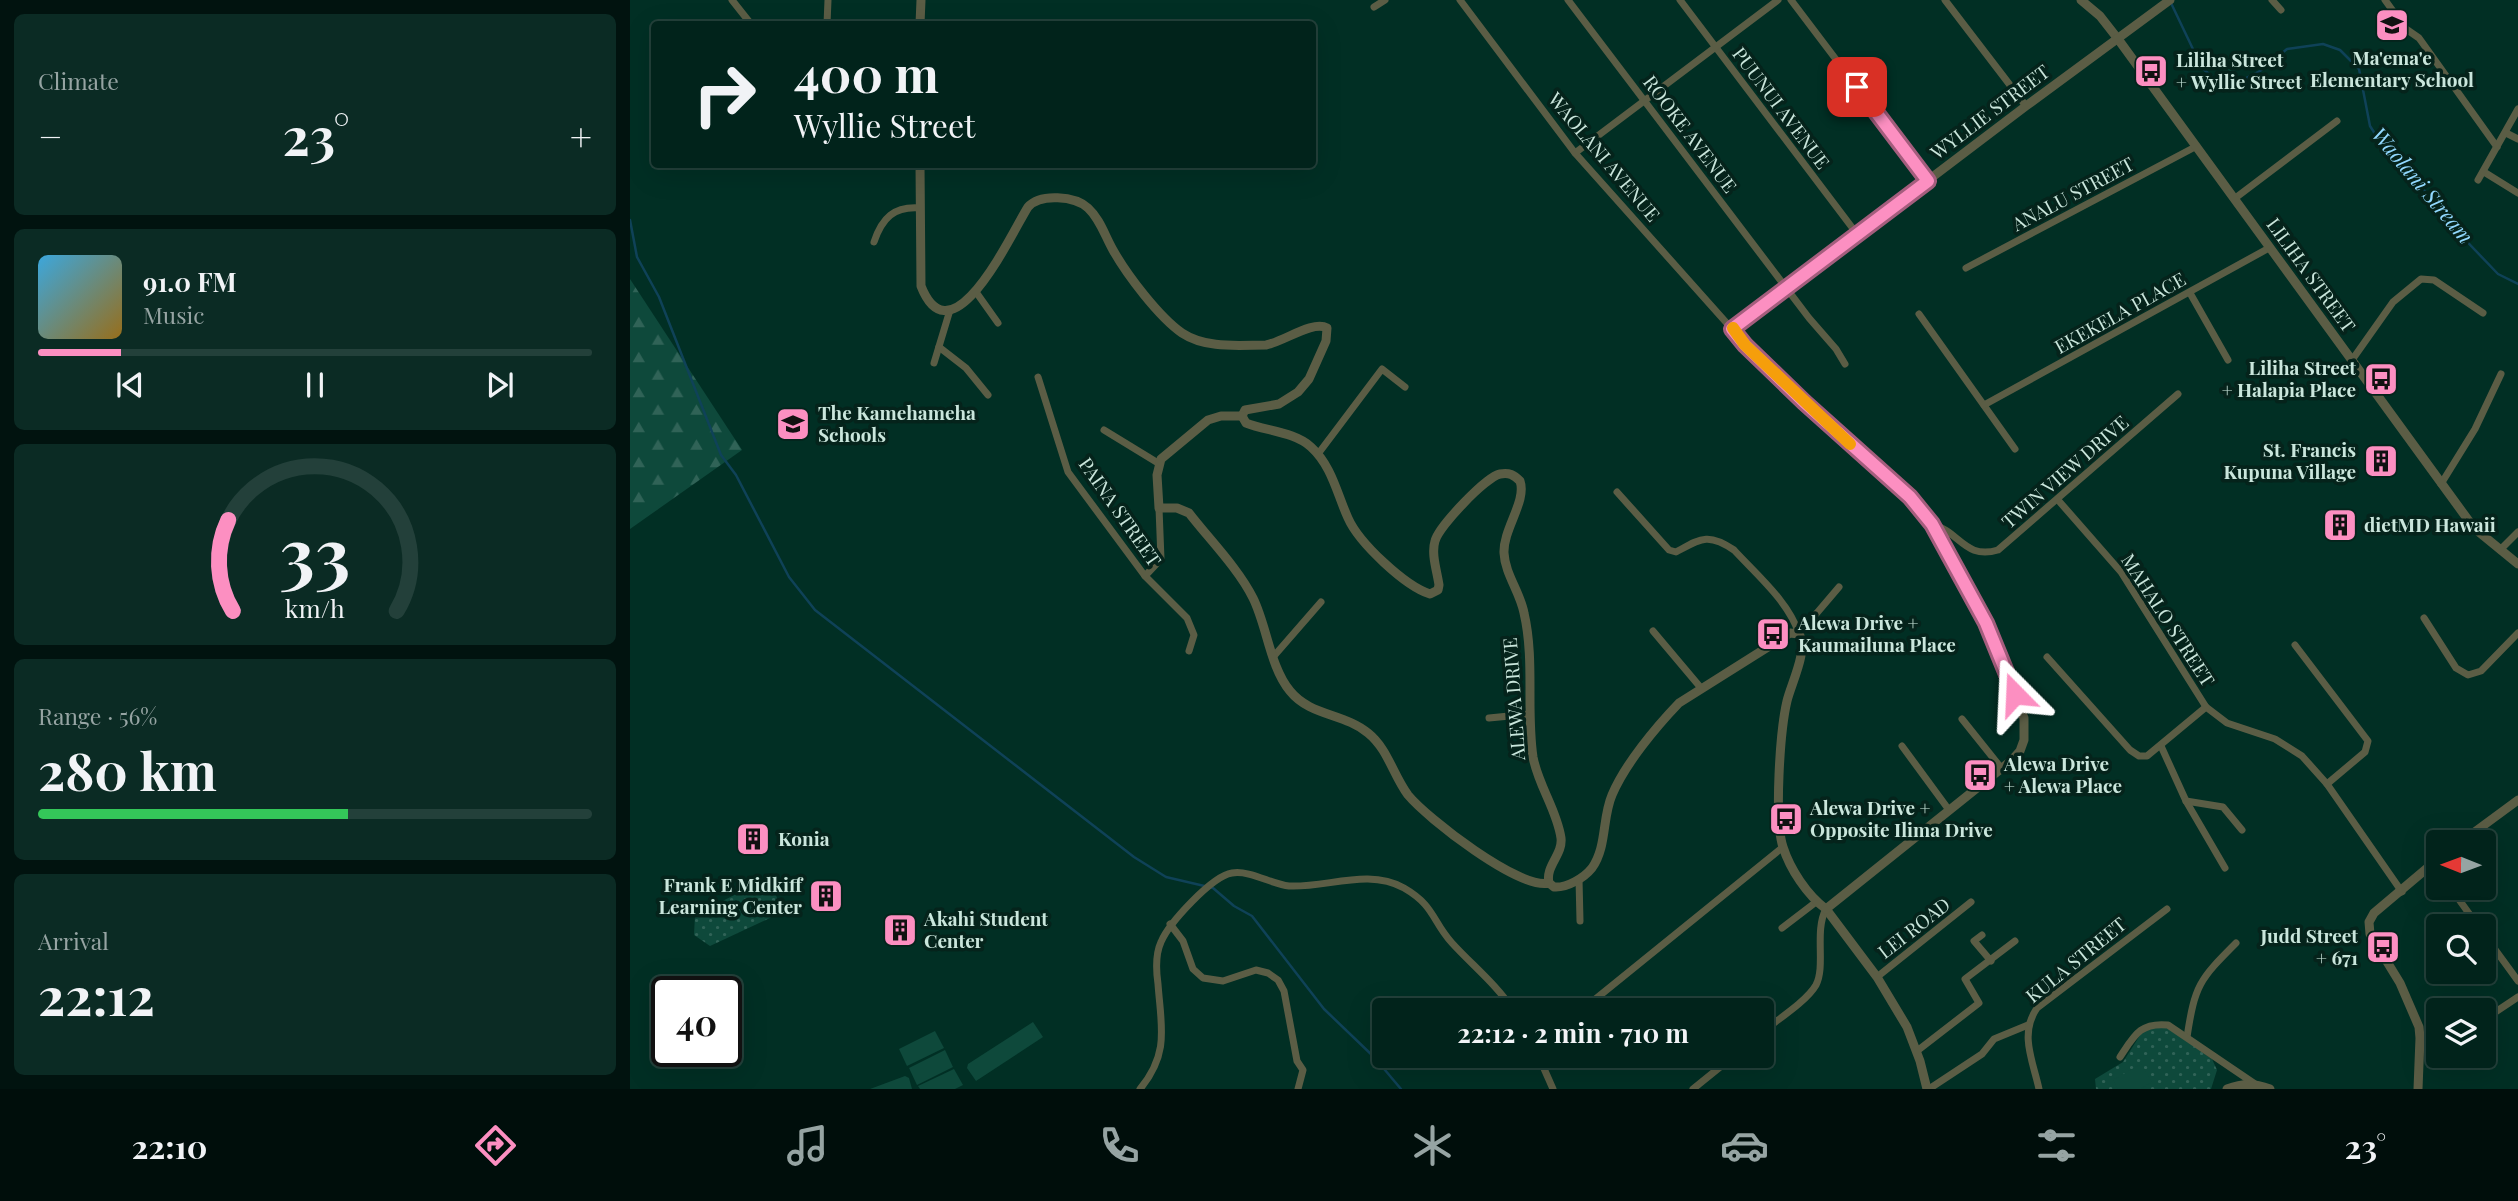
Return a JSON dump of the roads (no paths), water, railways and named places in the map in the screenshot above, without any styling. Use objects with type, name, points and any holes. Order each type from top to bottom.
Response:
[{"type":"street","points":[[732,0],[749,21]]},
{"type":"street","points":[[827,21],[828,0]]},
{"type":"street","points":[[920,21],[921,0]]},
{"type":"street","points":[[1374,8],[1385,0]]},
{"type":"street","name":"WAOLANI AVENUE","points":[[1460,0],[1575,153],[1732,329]]},
{"type":"street","name":"ROOKE AVENUE","points":[[1568,0],[1845,364]]},
{"type":"street","name":"PUUNUI AVENUE","points":[[1680,0],[1857,234]]},
{"type":"street","points":[[1575,153],[1778,0]]},
{"type":"street","points":[[1791,0],[1928,181]]},
{"type":"street","points":[[1945,0],[2026,106]]},
{"type":"street","name":"LILIHA STREET","points":[[2081,0],[2100,16],[2118,39],[2474,528],[2518,564]]},
{"type":"street","points":[[2272,0],[2281,10]]},
{"type":"street","points":[[2385,0],[2406,29],[2418,38],[2497,147]]},
{"type":"street","name":"WYLLIE STREET","points":[[1732,329],[2026,106],[2167,3]]},
{"type":"street","points":[[2478,180],[2518,109]]},
{"type":"street","points":[[2234,200],[2337,121]]},
{"type":"street","points":[[2506,133],[2518,139]]},
{"type":"street","name":"ANALU STREET","points":[[1966,268],[2195,147]]},
{"type":"street","points":[[920,168],[921,286],[929,301],[936,307],[950,310],[963,305],[976,292],[1032,202],[1044,198],[1084,205],[1097,220],[1127,272],[1165,318],[1191,338],[1208,344],[1266,345],[1276,344],[1317,325],[1326,328],[1326,341],[1309,379],[1298,392],[1279,404],[1245,410],[1242,416]]},
{"type":"street","points":[[2484,172],[2518,193]]},
{"type":"street","points":[[874,242],[883,221],[889,215],[905,208],[920,208]]},
{"type":"street","name":"EKEKELA PLACE","points":[[1984,404],[2269,248]]},
{"type":"street","points":[[2352,360],[2393,302],[2421,279],[2434,280],[2483,313]]},
{"type":"street","points":[[976,292],[999,323]]},
{"type":"street","points":[[2190,293],[2228,360]]},
{"type":"street","points":[[934,363],[950,310]]},
{"type":"street","points":[[1919,314],[2015,449]]},
{"type":"street","points":[[1732,329],[1804,402],[1910,497],[1932,524],[1986,623],[2024,718],[2024,740],[2020,751],[2002,769],[1826,909],[1821,919],[1818,982],[1809,994],[1774,1022]]},
{"type":"street","points":[[939,347],[966,368],[988,395]]},
{"type":"street","points":[[1242,416],[1246,423],[1301,440],[1318,454],[1382,369],[1405,387]]},
{"type":"street","points":[[2441,484],[2474,429],[2501,374]]},
{"type":"street","name":"PAINA STREET","points":[[1038,377],[1068,472],[1145,576],[1187,618],[1194,635],[1189,652]]},
{"type":"street","name":"TWIN VIEW DRIVE","points":[[1932,524],[1946,529],[1970,550],[1989,553],[2007,544],[2178,394]]},
{"type":"street","points":[[1145,576],[1161,559],[1158,463],[1165,454],[1208,420],[1221,416],[1242,416]]},
{"type":"street","points":[[1104,430],[1158,463]]},
{"type":"street","name":"ALEWA DRIVE","points":[[1318,454],[1331,476],[1354,529],[1389,566],[1416,587],[1430,594],[1438,590],[1439,585],[1434,548],[1443,527],[1489,479],[1506,473],[1520,481],[1521,493],[1505,536],[1504,552],[1507,570],[1526,619],[1534,761],[1561,839],[1559,853],[1548,873],[1549,883]]},
{"type":"street","points":[[1616,492],[1670,550],[1676,552],[1693,541],[1705,538],[1734,550],[1795,620],[1802,639],[1802,651],[1788,698],[1783,727],[1779,812],[1783,847],[1796,873],[1877,977],[1907,1027],[1928,1089],[1982,1054],[1994,1039],[2028,1025]]},
{"type":"street","name":"MAHALO STREET","points":[[2058,500],[2121,572],[2206,707],[2227,723],[2276,739],[2302,756],[2328,784],[2402,892]]},
{"type":"street","points":[[1159,508],[1177,508],[1189,513],[1253,598],[1286,687],[1300,701],[1313,709],[1352,722],[1372,736],[1406,791],[1422,808],[1502,869],[1535,883],[1549,883],[1554,887],[1579,878],[1591,868],[1598,857],[1606,814],[1618,783],[1679,703],[1790,633],[1799,634]]},
{"type":"street","points":[[2500,550],[2518,532]]},
{"type":"street","points":[[1799,634],[1839,587]]},
{"type":"street","points":[[1274,656],[1321,602]]},
{"type":"street","points":[[2424,618],[2456,668],[2468,674],[2481,671],[2518,633]]},
{"type":"street","points":[[1653,631],[1700,688]]},
{"type":"street","points":[[2295,645],[2368,741],[2365,752],[2328,784]]},
{"type":"street","points":[[2047,657],[2139,757],[2147,757],[2206,707]]},
{"type":"street","points":[[1489,718],[1530,714]]},
{"type":"street","points":[[1962,719],[2002,769]]},
{"type":"street","points":[[1902,746],[1949,810]]},
{"type":"street","points":[[2161,746],[2186,801],[2225,868]]},
{"type":"street","points":[[2477,830],[2518,800]]},
{"type":"street","points":[[2186,801],[2223,807],[2242,830]]},
{"type":"street","points":[[1596,998],[1783,847]]},
{"type":"street","points":[[2418,1089],[2420,1038],[2416,1018],[2400,983],[2372,939],[2369,928],[2374,913],[2426,872]]},
{"type":"street","points":[[1140,1089],[1153,1073],[1163,1043],[1156,965],[1159,944],[1170,924],[1217,880],[1232,873],[1285,886],[1308,887],[1359,879],[1389,882],[1402,887],[1432,909],[1449,940],[1502,998]]},
{"type":"street","points":[[1579,878],[1580,921]]},
{"type":"street","points":[[1782,928],[1816,902]]},
{"type":"street","name":"LEI ROAD","points":[[1877,977],[1971,902]]},
{"type":"street","name":"KULA STREET","points":[[2039,1089],[2027,1044],[2031,1016],[2043,1003],[2167,909]]},
{"type":"street","points":[[1170,924],[1183,941],[1193,969],[1203,978],[1223,981],[1256,970],[1273,976],[1282,985],[1297,1061],[1303,1070],[1298,1089]]},
{"type":"street","points":[[1982,935],[1974,941],[1991,961]]},
{"type":"street","points":[[1917,1051],[1979,1003],[1965,979],[2014,941]]},
{"type":"street","points":[[2187,1037],[2198,986],[2208,970],[2236,943]]},
{"type":"street","points":[[2496,951],[2518,981]]},
{"type":"street","points":[[2496,1012],[2518,997]]},
{"type":"street","points":[[2120,1056],[2138,1030],[2155,1023],[2168,1025],[2255,1084],[2270,1089]]},
{"type":"street","points":[[1544,1068],[1553,1089]]},
{"type":"street","points":[[1693,1089],[1719,1068]]},
{"type":"street","points":[[2227,1089],[2242,1084],[2255,1084]]},
{"type":"waterway","name":"Waolani Stream","points":[[2171,3],[2202,68],[2214,78],[2242,80],[2260,71],[2287,49],[2323,44],[2340,50],[2359,69],[2370,126],[2379,140],[2433,200],[2452,226],[2498,274],[2518,284]]},
{"type":"waterway","points":[[630,220],[637,257],[659,297],[721,455],[736,475],[789,577],[815,610],[1134,857],[1166,877],[1213,888],[1234,906],[1252,916],[1324,1009],[1374,1057],[1401,1089]]},
{"type":"place","name":"Ma'ema'e Elementary School","points":[[2392,25]]},
{"type":"place","name":"Liliha Street + Wyllie Street","points":[[2151,71]]},
{"type":"place","name":"Liliha Street + Halapia Place","points":[[2381,379]]},
{"type":"place","name":"The Kamehameha Schools","points":[[793,424]]},
{"type":"place","name":"St. Francis Kupuna Village","points":[[2381,461]]},
{"type":"place","name":"dietMD Hawaii","points":[[2340,525]]},
{"type":"place","name":"Alewa Drive + Kaumailuna Place","points":[[1773,634]]},
{"type":"place","name":"Alewa Drive + Alewa Place","points":[[1980,775]]},
{"type":"place","name":"Alewa Drive + Opposite Ilima Drive","points":[[1786,819]]},
{"type":"place","name":"Konia","points":[[753,839]]},
{"type":"place","name":"Frank E Midkiff Learning Center","points":[[826,896]]},
{"type":"place","name":"Akahi Student Center","points":[[900,930]]},
{"type":"place","name":"Judd Street + 671","points":[[2383,947]]}]
